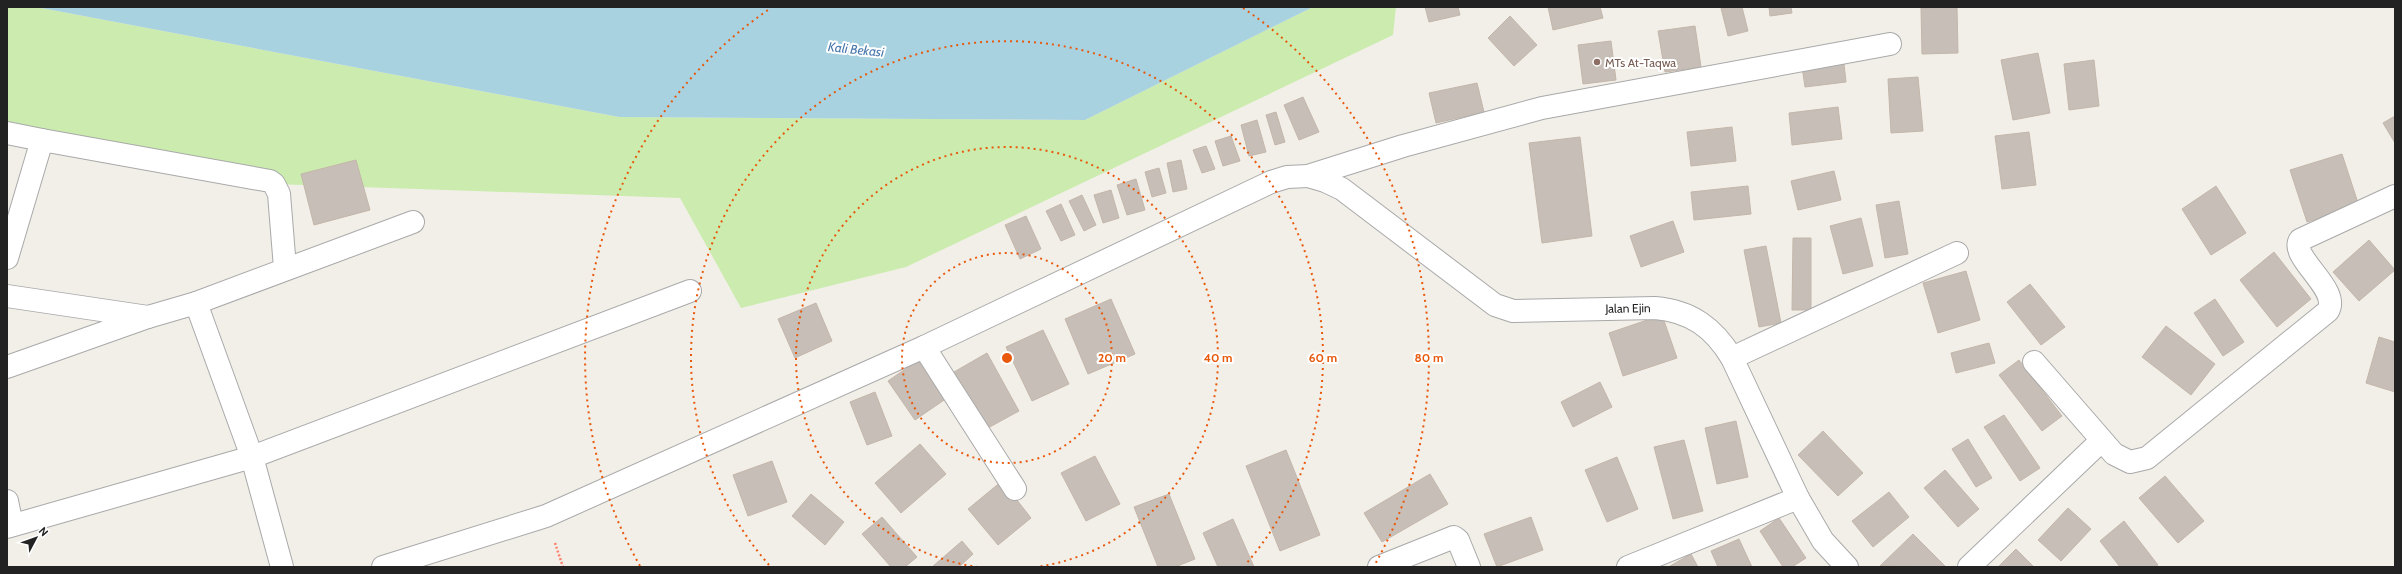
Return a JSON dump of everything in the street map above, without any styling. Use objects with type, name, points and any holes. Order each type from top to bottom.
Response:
[{"type":"street","points":[[383,567],[546,516],[924,347],[1271,182],[1287,177],[1308,176],[1403,146],[1542,108],[1890,44]]},
{"type":"street","points":[[7,133],[270,181],[274,184],[278,194],[285,268]]},
{"type":"street","points":[[7,258],[42,140]]},
{"type":"street","name":"Jalan Ejin","points":[[1308,176],[1326,181],[1342,189],[1494,305],[1513,311],[1655,308],[1674,309],[1708,328],[1723,343],[1732,358],[1798,498],[1823,541],[1847,567]]},
{"type":"street","points":[[2034,362],[2101,441],[2122,460],[2130,462],[2147,458],[2328,311],[2331,302],[2329,296],[2299,250],[2298,243],[2302,238],[2395,196]]},
{"type":"street","points":[[7,367],[148,317],[196,303],[285,268],[412,222]]},
{"type":"street","points":[[1732,358],[1956,253]]},
{"type":"street","points":[[7,500],[10,526],[252,457],[690,291]]},
{"type":"street","points":[[7,296],[148,317]]},
{"type":"street","points":[[196,303],[252,457],[282,567]]},
{"type":"street","points":[[924,347],[1015,489]]},
{"type":"street","points":[[1969,567],[2101,441]]},
{"type":"street","points":[[1628,567],[1798,498]]},
{"type":"street","points":[[1379,567],[1454,537],[1458,540],[1469,567]]},
{"type":"green space","points":[[7,7],[36,7],[619,117],[1085,120],[1313,7],[1396,7],[1393,35],[906,267],[741,308],[680,198],[274,184],[7,134]]},
{"type":"water","name":"Kali Bekasi","points":[[36,7],[1313,7],[1085,120],[619,117]]},
{"type":"building","points":[[1425,7],[1458,7],[1460,15],[1429,22]]},
{"type":"building","name":"MTs At-Taqwa","points":[[1548,7],[1600,7],[1603,18],[1553,30]]},
{"type":"building","points":[[1742,7],[1748,31],[1728,36],[1721,8]]},
{"type":"building","points":[[1769,7],[1791,7],[1792,13],[1770,16]]},
{"type":"building","points":[[1957,7],[1958,53],[1922,54],[1921,8]]},
{"type":"building","points":[[1510,16],[1537,45],[1514,66],[1488,38]]},
{"type":"building","points":[[1695,26],[1701,67],[1665,72],[1658,31]]},
{"type":"building","name":"MTs At-Taqwa","points":[[1611,41],[1616,80],[1583,84],[1578,45]]},
{"type":"building","points":[[2038,53],[2050,113],[2013,120],[2001,60]]},
{"type":"building","points":[[1843,55],[1846,82],[1805,87],[1801,60]]},
{"type":"building","points":[[2094,60],[2099,106],[2069,110],[2064,64]]},
{"type":"building","points":[[1918,77],[1923,131],[1891,133],[1888,79]]},
{"type":"building","points":[[1477,83],[1484,112],[1436,123],[1429,93]]},
{"type":"building","points":[[1303,97],[1319,132],[1299,140],[1284,105]]},
{"type":"building","points":[[1838,107],[1842,139],[1792,145],[1789,113]]},
{"type":"building","points":[[1276,112],[1285,142],[1275,145],[1266,115]]},
{"type":"building","points":[[2395,116],[2395,143],[2383,123]]},
{"type":"building","points":[[1257,120],[1266,152],[1249,156],[1241,125]]},
{"type":"building","points":[[1732,127],[1736,161],[1691,166],[1687,132]]},
{"type":"building","points":[[2029,132],[2036,185],[2002,189],[1995,136]]},
{"type":"building","points":[[1231,136],[1240,161],[1223,166],[1215,141]]},
{"type":"building","points":[[1580,137],[1592,236],[1542,243],[1529,143]]},
{"type":"building","points":[[1206,146],[1215,169],[1202,173],[1193,150]]},
{"type":"building","points":[[2342,154],[2359,206],[2307,222],[2290,170]]},
{"type":"building","points":[[356,160],[370,210],[314,225],[301,174]]},
{"type":"building","points":[[1181,160],[1187,189],[1173,192],[1167,163]]},
{"type":"building","points":[[1159,168],[1166,193],[1152,197],[1145,172]]},
{"type":"building","points":[[1834,171],[1841,200],[1798,210],[1791,181]]},
{"type":"building","points":[[1136,179],[1145,210],[1127,215],[1117,185]]},
{"type":"building","points":[[1748,186],[1751,214],[1694,220],[1691,192]]},
{"type":"building","points":[[2216,186],[2246,233],[2211,255],[2182,209]]},
{"type":"building","points":[[1111,190],[1119,218],[1103,223],[1094,195]]},
{"type":"building","points":[[1082,195],[1096,225],[1084,231],[1069,201]]},
{"type":"building","points":[[1899,201],[1908,254],[1885,258],[1876,205]]},
{"type":"building","points":[[1061,204],[1075,235],[1061,241],[1046,211]]},
{"type":"building","points":[[1026,216],[1041,249],[1020,259],[1005,225]]},
{"type":"building","points":[[1861,218],[1873,266],[1843,274],[1830,226]]},
{"type":"building","points":[[1673,221],[1684,252],[1641,267],[1630,236]]},
{"type":"building","points":[[1793,238],[1811,238],[1811,310],[1792,310]]},
{"type":"building","points":[[2369,240],[2395,270],[2359,301],[2333,272]]},
{"type":"building","points":[[1766,246],[1781,323],[1759,327],[1744,250]]},
{"type":"building","points":[[2274,252],[2311,299],[2277,327],[2240,280]]},
{"type":"building","points":[[1966,271],[1980,320],[1938,333],[1923,283]]},
{"type":"building","points":[[2030,284],[2065,327],[2041,345],[2007,302]]},
{"type":"building","points":[[1111,299],[1135,354],[1088,374],[1065,319]]},
{"type":"building","points":[[2215,299],[2244,342],[2223,356],[2194,313]]},
{"type":"building","points":[[816,303],[832,341],[795,358],[778,319]]},
{"type":"building","points":[[1662,315],[1677,358],[1623,376],[1609,333]]},
{"type":"building","points":[[2166,326],[2215,364],[2191,395],[2142,357]]},
{"type":"building","points":[[1043,330],[1069,384],[1032,401],[1006,347]]},
{"type":"building","points":[[2379,337],[2395,342],[2395,392],[2366,383]]},
{"type":"building","points":[[1989,343],[1995,363],[1956,373],[1951,353]]},
{"type":"building","points":[[987,353],[1019,411],[986,429],[954,372]]},
{"type":"building","points":[[920,359],[947,398],[915,420],[888,381]]},
{"type":"building","points":[[2019,360],[2062,416],[2042,431],[1999,375]]},
{"type":"building","points":[[1600,382],[1612,407],[1573,427],[1561,402]]},
{"type":"building","points":[[875,392],[892,436],[867,445],[850,402]]},
{"type":"building","points":[[2004,415],[2040,468],[2020,481],[1984,427]]},
{"type":"building","points":[[1736,421],[1748,477],[1717,484],[1705,428]]},
{"type":"building","points":[[1823,431],[1863,473],[1838,496],[1798,455]]},
{"type":"building","points":[[1968,439],[1992,478],[1976,487],[1952,449]]},
{"type":"building","points":[[1684,440],[1703,511],[1673,519],[1654,447]]},
{"type":"building","points":[[920,444],[946,474],[901,513],[875,483]]},
{"type":"building","points":[[1286,450],[1320,535],[1280,551],[1246,466]]},
{"type":"building","points":[[1095,456],[1120,504],[1086,521],[1061,473]]},
{"type":"building","points":[[1617,457],[1638,509],[1607,522],[1585,470]]},
{"type":"building","points":[[772,461],[787,502],[748,516],[733,475]]},
{"type":"building","points":[[1945,470],[1979,509],[1958,527],[1924,488]]},
{"type":"building","points":[[1430,474],[1448,504],[1382,542],[1364,513]]},
{"type":"building","points":[[2165,476],[2204,521],[2178,543],[2139,498]]},
{"type":"building","points":[[1002,481],[1031,518],[998,545],[968,509]]},
{"type":"building","points":[[1889,492],[1909,517],[1873,547],[1852,521]]},
{"type":"building","points":[[811,494],[844,522],[825,545],[792,516]]},
{"type":"building","points":[[1169,494],[1195,559],[1175,567],[1158,567],[1134,507]]},
{"type":"building","points":[[2068,508],[2091,529],[2061,561],[2038,540]]},
{"type":"building","points":[[882,517],[917,557],[905,567],[891,567],[862,534]]},
{"type":"building","points":[[1531,517],[1543,550],[1497,567],[1484,534]]},
{"type":"building","points":[[1779,518],[1806,558],[1792,567],[1783,567],[1760,531]]},
{"type":"building","points":[[1233,519],[1254,567],[1218,567],[1203,533]]},
{"type":"building","points":[[2124,521],[2158,565],[2155,567],[2120,567],[2100,541]]},
{"type":"building","points":[[1913,534],[1946,567],[1880,566]]},
{"type":"building","points":[[1739,539],[1752,567],[1718,567],[1711,551]]},
{"type":"building","points":[[962,541],[973,554],[959,567],[932,567]]},
{"type":"building","points":[[2016,549],[2034,567],[1998,567]]},
{"type":"building","points":[[1691,554],[1698,567],[1670,566]]},
{"type":"place","name":"MTs At-Taqwa","points":[[1597,62]]}]
